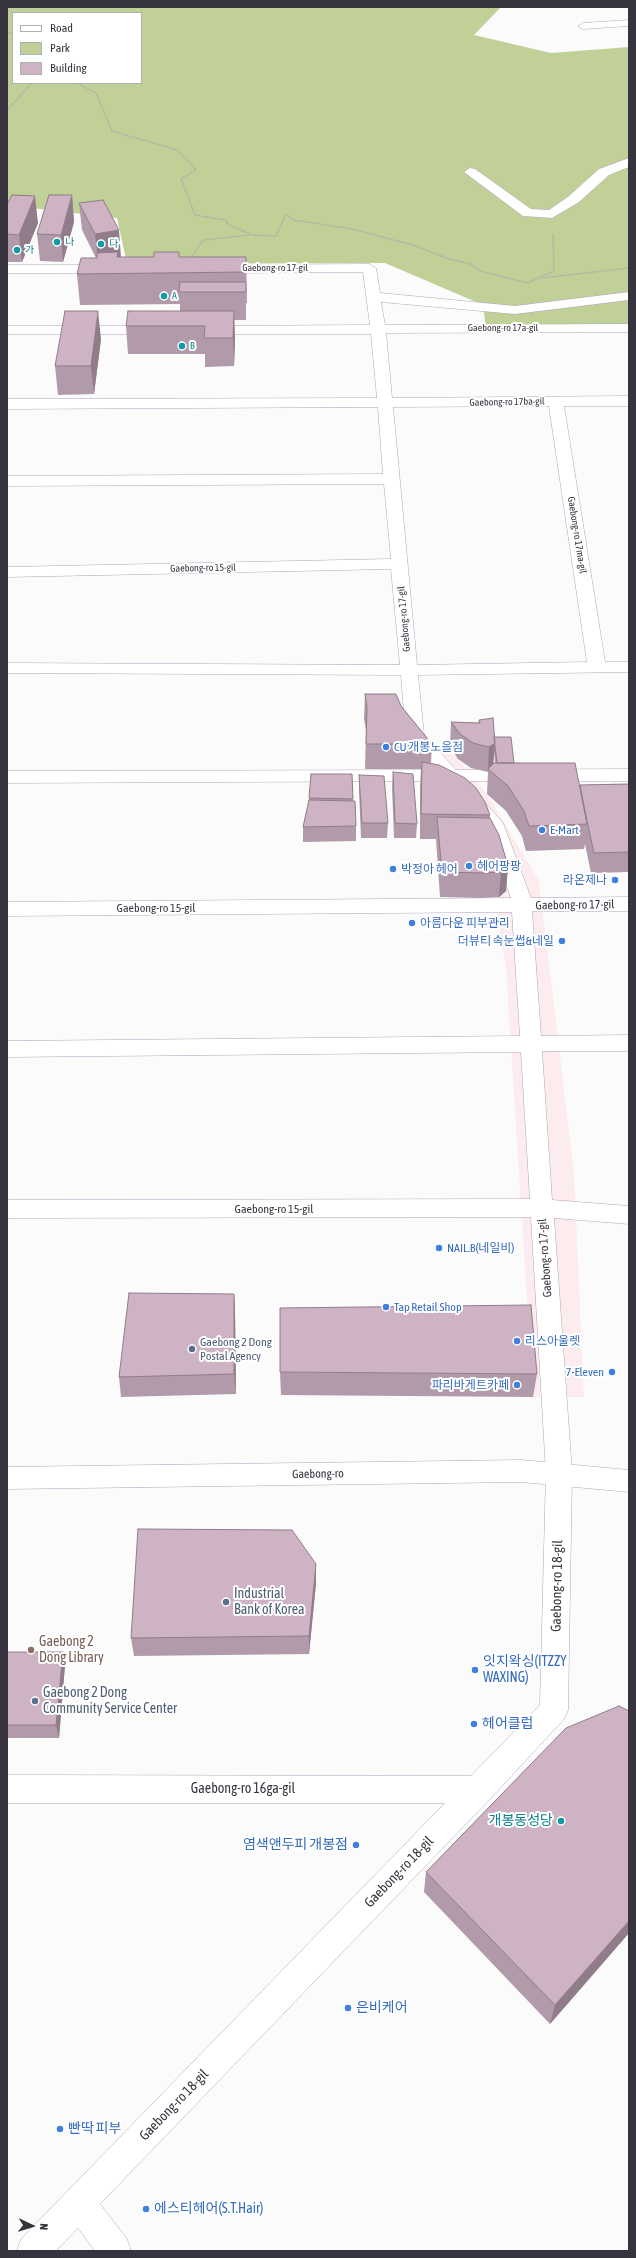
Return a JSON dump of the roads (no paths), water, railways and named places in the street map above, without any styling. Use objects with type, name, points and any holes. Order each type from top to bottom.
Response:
[{"type":"street","points":[[470,172],[528,213],[552,214],[574,199],[604,172],[629,162]]},
{"type":"street","name":"Gaebong-ro 17-gil","points":[[209,269],[369,268],[378,329],[415,736],[493,823],[521,892],[559,1473]]},
{"type":"street","points":[[7,269],[126,269]]},
{"type":"street","points":[[373,297],[515,310],[629,296]]},
{"type":"street","name":"Gaebong-ro 17a-gil","points":[[378,329],[629,328]]},
{"type":"street","points":[[186,330],[378,329]]},
{"type":"street","points":[[7,330],[170,330]]},
{"type":"street","name":"Gaebong-ro 17ba-gil","points":[[384,404],[629,401]]},
{"type":"street","name":"Gaebong-ro 17ma-gil","points":[[556,402],[597,667]]},
{"type":"street","points":[[7,404],[384,404]]},
{"type":"street","points":[[7,481],[391,479]]},
{"type":"street","name":"Gaebong-ro 15-gil","points":[[7,572],[399,564]]},
{"type":"street","points":[[7,668],[408,670],[629,667]]},
{"type":"street","points":[[7,777],[449,774],[629,775]]},
{"type":"street","name":"Gaebong-ro 17-gil","points":[[522,906],[629,904]]},
{"type":"street","name":"Gaebong-ro 15-gil","points":[[7,909],[522,906]]},
{"type":"street","points":[[7,1049],[629,1043]]},
{"type":"street","name":"Gaebong-ro 15-gil","points":[[7,1209],[542,1208],[629,1215]]},
{"type":"street","name":"Gaebong-ro","points":[[7,1478],[521,1471],[559,1473],[629,1481]]},
{"type":"street","name":"Gaebong-ro 18-gil","points":[[33,2251],[479,1790],[554,1710],[559,1473]]},
{"type":"street","name":"Gaebong-ro 16ga-gil","points":[[7,1789],[479,1790]]},
{"type":"street","points":[[79,2203],[115,2251]]},
{"type":"lane","points":[[583,26],[629,23]]},
{"type":"place","name":"나","points":[[57,242]]},
{"type":"place","name":"다","points":[[101,244]]},
{"type":"place","name":"가","points":[[17,250]]},
{"type":"place","name":"A","points":[[164,296]]},
{"type":"place","name":"B","points":[[182,346]]},
{"type":"place","name":"CU 개봉노을점","points":[[386,747]]},
{"type":"place","name":"E-Mart","points":[[542,830]]},
{"type":"place","name":"헤어팡팡","points":[[469,866]]},
{"type":"place","name":"박정아 헤어","points":[[393,869]]},
{"type":"place","name":"라온제나","points":[[615,880]]},
{"type":"place","name":"아름다운 피부관리","points":[[412,923]]},
{"type":"place","name":"더뷰티 속눈썹&네일","points":[[562,941]]},
{"type":"place","name":"NAIL.B(네일비)","points":[[439,1248]]},
{"type":"place","name":"Tap Retail Shop","points":[[386,1307]]},
{"type":"place","name":"리스아울렛","points":[[517,1341]]},
{"type":"place","name":"Gaebong 2 Dong Postal Agency","points":[[192,1349]]},
{"type":"place","name":"7-Eleven","points":[[612,1372]]},
{"type":"place","name":"파리바게트카페","points":[[517,1385]]},
{"type":"place","name":"Industrial Bank of Korea","points":[[226,1602]]},
{"type":"place","name":"Gaebong 2 Dong Library","points":[[31,1650]]},
{"type":"place","name":"잇지왁싱(ITZZY WAXING)","points":[[475,1670]]},
{"type":"place","name":"Gaebong 2 Dong Community Service Center","points":[[35,1701]]},
{"type":"place","name":"헤어클럽","points":[[474,1724]]},
{"type":"place","name":"개봉동성당","points":[[561,1821]]},
{"type":"place","name":"염색앤두피 개봉점","points":[[356,1845]]},
{"type":"place","name":"은비케어","points":[[348,2008]]},
{"type":"place","name":"빤딱 피부","points":[[60,2129]]},
{"type":"place","name":"에스티헤어(S.T.Hair)","points":[[146,2209]]}]
